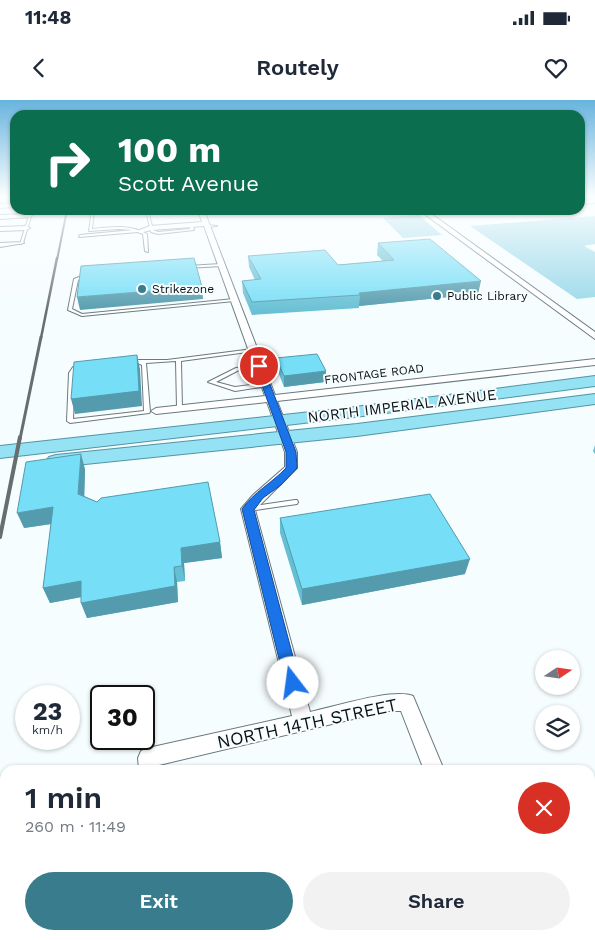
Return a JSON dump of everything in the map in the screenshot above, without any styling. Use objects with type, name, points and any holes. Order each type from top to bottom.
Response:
[{"type":"highway","name":"NORTH IMPERIAL AVENUE","points":[[0,467],[283,429],[595,381]]},
{"type":"highway","name":"NORTH IMPERIAL AVENUE","points":[[0,452],[283,429],[595,399]]},
{"type":"street","points":[[212,236],[221,265],[291,452],[291,468],[277,483],[259,495],[248,509],[303,722]]},
{"type":"street","points":[[458,236],[594,334]]},
{"type":"street","points":[[0,245],[21,243]]},
{"type":"street","name":"FRONTAGE ROAD","points":[[152,411],[595,362]]},
{"type":"street","name":"NORTH 14TH STREET","points":[[149,764],[303,722],[387,703],[407,702],[432,765]]},
{"type":"lane","points":[[21,243],[24,236]]},
{"type":"lane","points":[[145,236],[147,251]]},
{"type":"lane","points":[[181,268],[221,265]]},
{"type":"lane","points":[[93,274],[83,275],[76,280],[70,310],[82,315],[234,300]]},
{"type":"lane","points":[[126,362],[178,359],[253,350]]},
{"type":"lane","points":[[178,359],[180,408]]},
{"type":"lane","points":[[83,367],[75,368],[72,373],[70,421],[152,411],[144,364],[136,361]]},
{"type":"lane","points":[[259,366],[238,369],[212,382],[235,389],[266,385]]},
{"type":"lane","points":[[235,389],[242,402]]},
{"type":"lane","points":[[248,509],[295,502]]},
{"type":"shaded area","points":[[401,236],[426,236],[403,238]]},
{"type":"shaded area","points":[[485,236],[595,236],[595,244],[584,246],[595,252],[595,297],[577,299]]},
{"type":"building","points":[[430,239],[481,281],[359,293],[360,295],[252,302],[242,281],[261,279],[248,256],[325,250],[338,265],[394,260],[378,243]]},
{"type":"building","points":[[194,258],[202,287],[77,297],[81,266]]},
{"type":"building","points":[[317,354],[326,371],[284,376],[276,358]]},
{"type":"building","points":[[137,355],[139,391],[71,399],[74,362]]},
{"type":"building","points":[[81,454],[78,494],[97,502],[101,498],[208,482],[220,542],[181,548],[182,566],[174,567],[175,586],[81,603],[81,581],[43,588],[53,507],[17,513],[26,462]]},
{"type":"building","points":[[430,494],[470,559],[302,589],[280,518]]},
{"type":"railway","points":[[57,260],[62,236]]},
{"type":"railway","points":[[41,338],[57,258]]},
{"type":"railway","points":[[20,439],[41,337]]},
{"type":"railway","points":[[0,537],[20,437]]},
{"type":"place","name":"Strikezone","points":[[142,289]]},
{"type":"place","name":"Public Library","points":[[437,296]]},
{"type":"route","points":[[259,366],[291,452],[291,468],[277,483],[259,495],[248,509],[293,683]]}]
